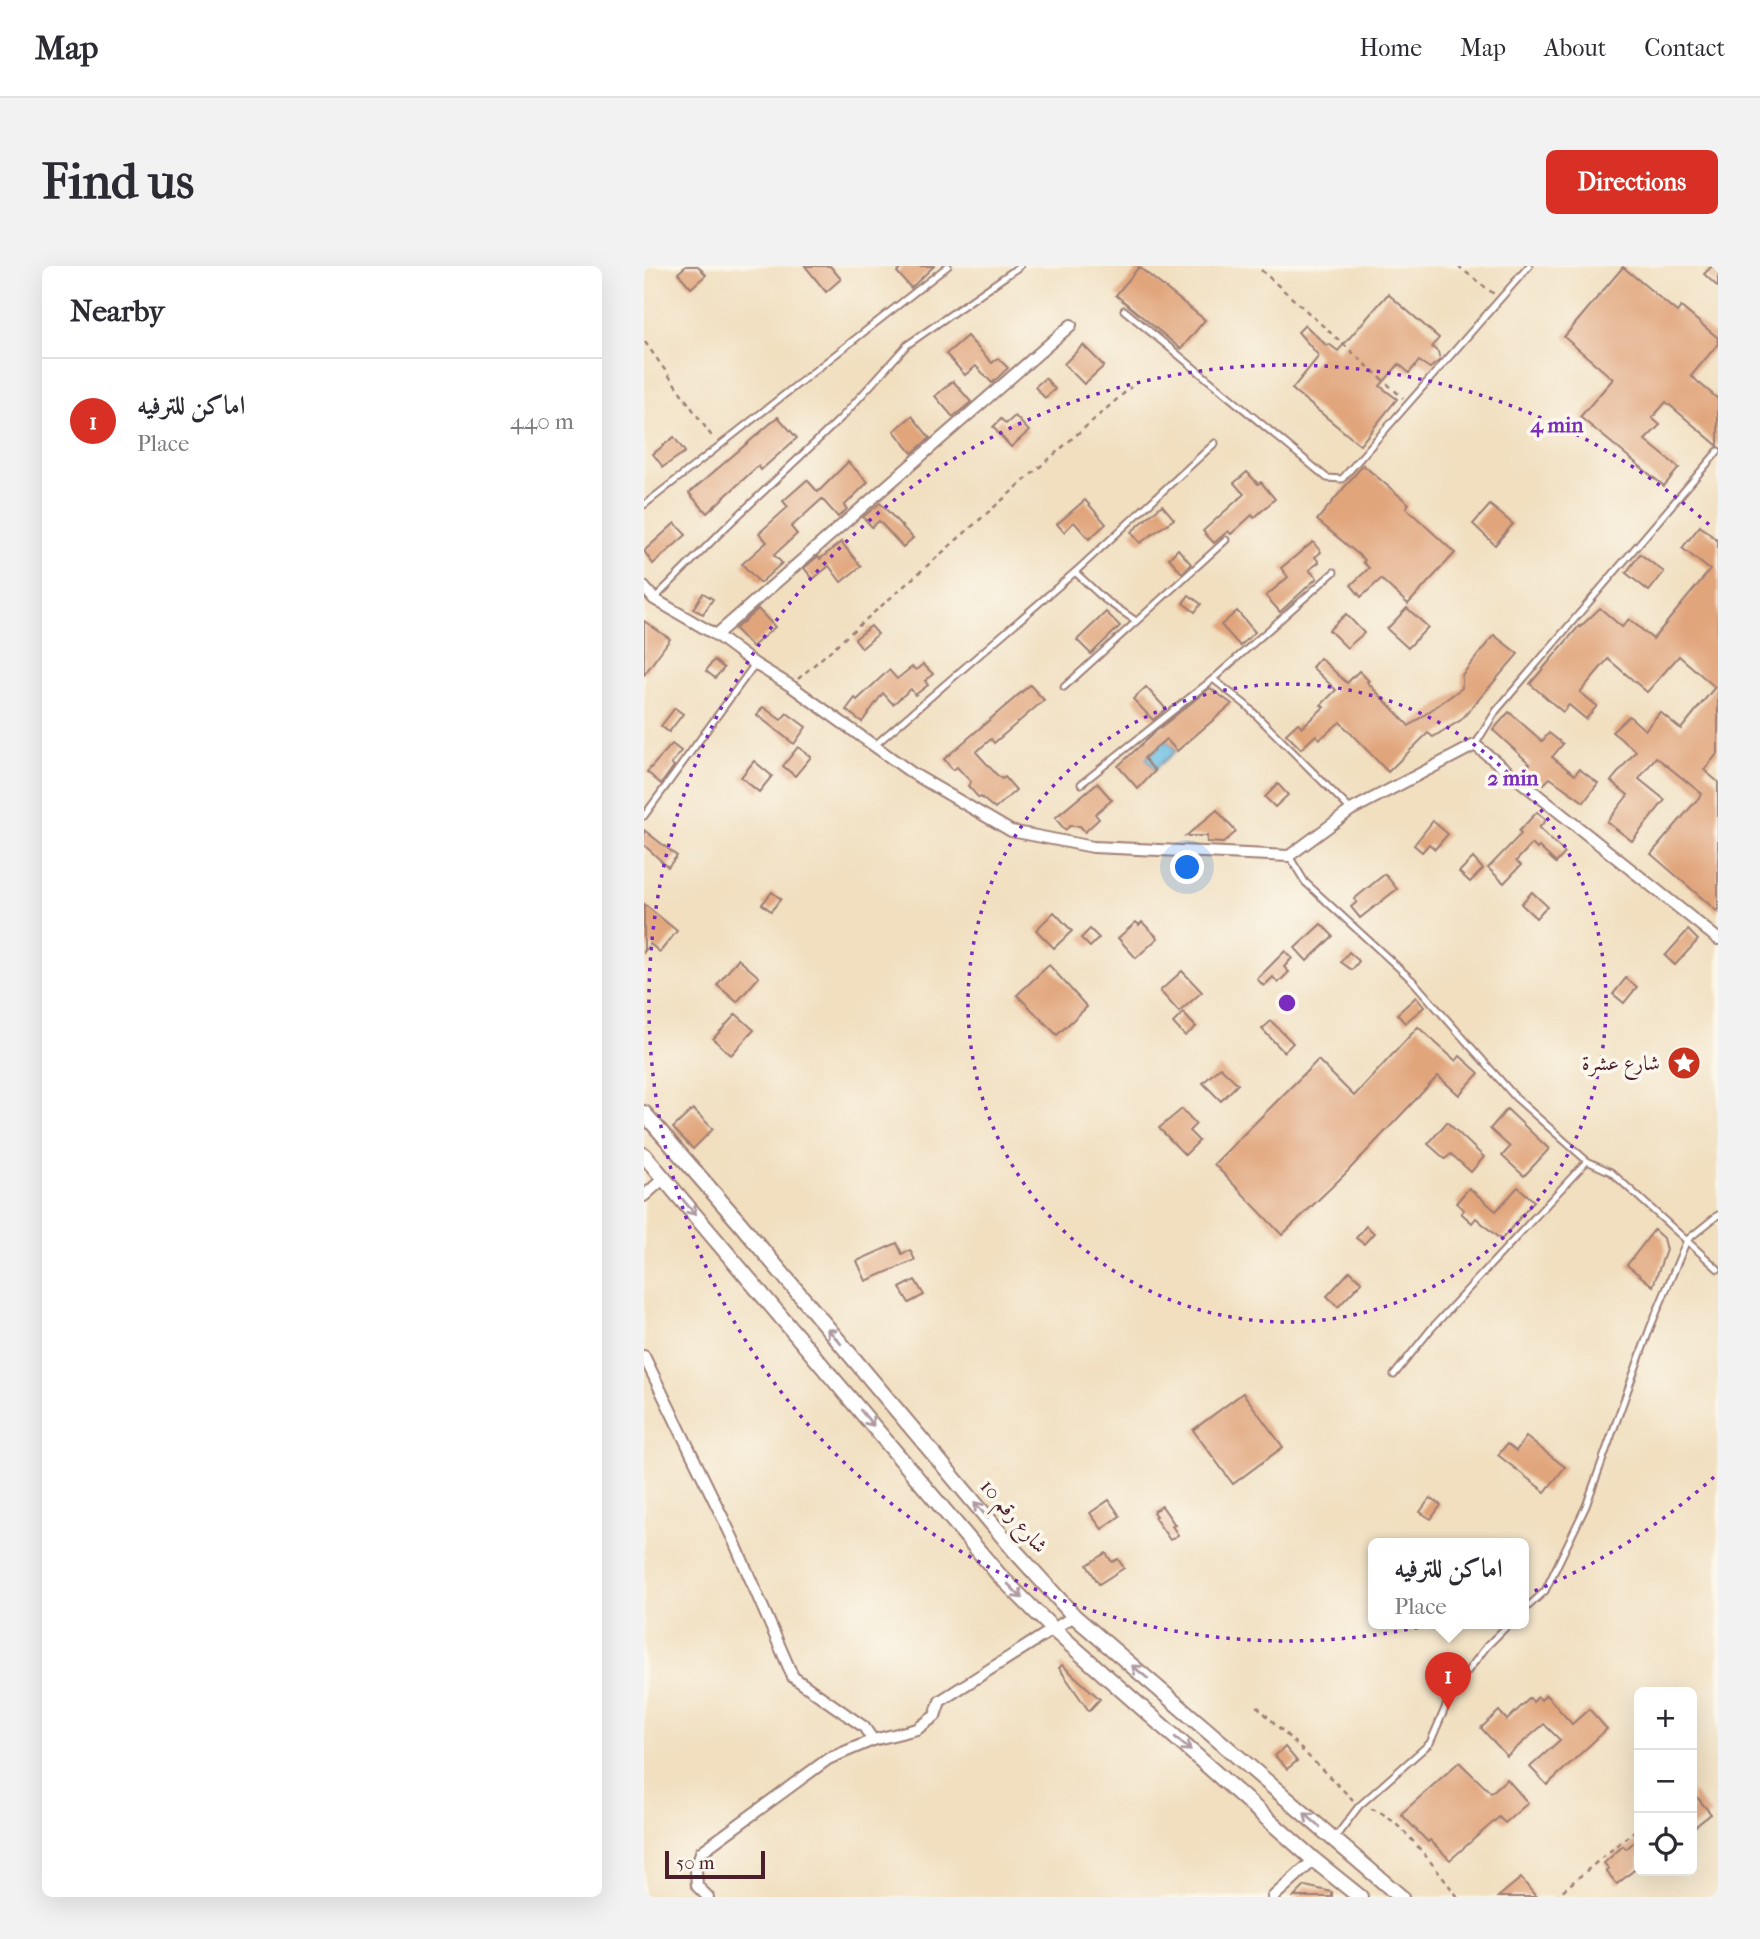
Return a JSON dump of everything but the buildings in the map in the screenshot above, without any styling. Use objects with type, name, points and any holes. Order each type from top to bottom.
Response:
[{"type":"main road","name":"شارع رقم 10","points":[[644,1113],[738,1220],[1015,1551],[1074,1616],[1401,1897]]},
{"type":"main road","points":[[644,1156],[999,1575],[1054,1629],[1314,1860],[1360,1897]]},
{"type":"street","points":[[716,635],[1071,325]]},
{"type":"street","points":[[644,587],[654,599],[716,635],[912,773],[1011,831],[1093,847],[1289,856],[1351,810],[1475,745],[1718,939]]},
{"type":"street","points":[[644,1196],[664,1178]]},
{"type":"street","points":[[644,1356],[733,1539],[793,1677],[864,1727],[873,1740]]},
{"type":"street","points":[[708,1897],[697,1886],[696,1870],[701,1852],[828,1759],[873,1740],[917,1729],[935,1716],[940,1701],[1074,1616]]},
{"type":"street","points":[[1273,1897],[1314,1860]]},
{"type":"lane","points":[[644,505],[948,266]]},
{"type":"lane","points":[[654,599],[842,417],[907,345],[1020,266]]},
{"type":"lane","points":[[1124,310],[1328,478],[1342,479],[1529,266]]},
{"type":"lane","points":[[875,745],[1074,572],[1215,443]]},
{"type":"lane","points":[[1475,745],[1496,711],[1718,451]]},
{"type":"lane","points":[[1064,687],[1226,540]]},
{"type":"lane","points":[[1074,572],[1104,599],[1136,621]]},
{"type":"lane","points":[[1081,784],[1213,679],[1334,572]]},
{"type":"lane","points":[[644,816],[755,664]]},
{"type":"lane","points":[[1213,679],[1246,705],[1351,810]]},
{"type":"lane","points":[[1289,856],[1305,883],[1412,980],[1516,1098],[1587,1161],[1611,1172],[1718,1269]]},
{"type":"lane","points":[[1394,1374],[1431,1329],[1587,1161]]},
{"type":"lane","points":[[1529,1606],[1545,1591],[1586,1506],[1650,1328],[1687,1240],[1718,1215]]},
{"type":"lane","points":[[1334,1839],[1359,1806],[1430,1743],[1453,1690],[1487,1646],[1504,1629]]},
{"type":"path","points":[[1458,266],[1499,297]]},
{"type":"path","points":[[1261,270],[1408,402]]},
{"type":"path","points":[[645,342],[719,446]]},
{"type":"path","points":[[790,686],[1131,387]]},
{"type":"path","points":[[1555,1897],[1634,1831]]},
{"type":"water","points":[[1167,740],[1176,751],[1155,769],[1146,758]]},
{"type":"place","name":"شارع عشرة","points":[[1684,1063]]},
{"type":"place","name":"اماكن للترفيه","points":[[1448,1710]]}]
